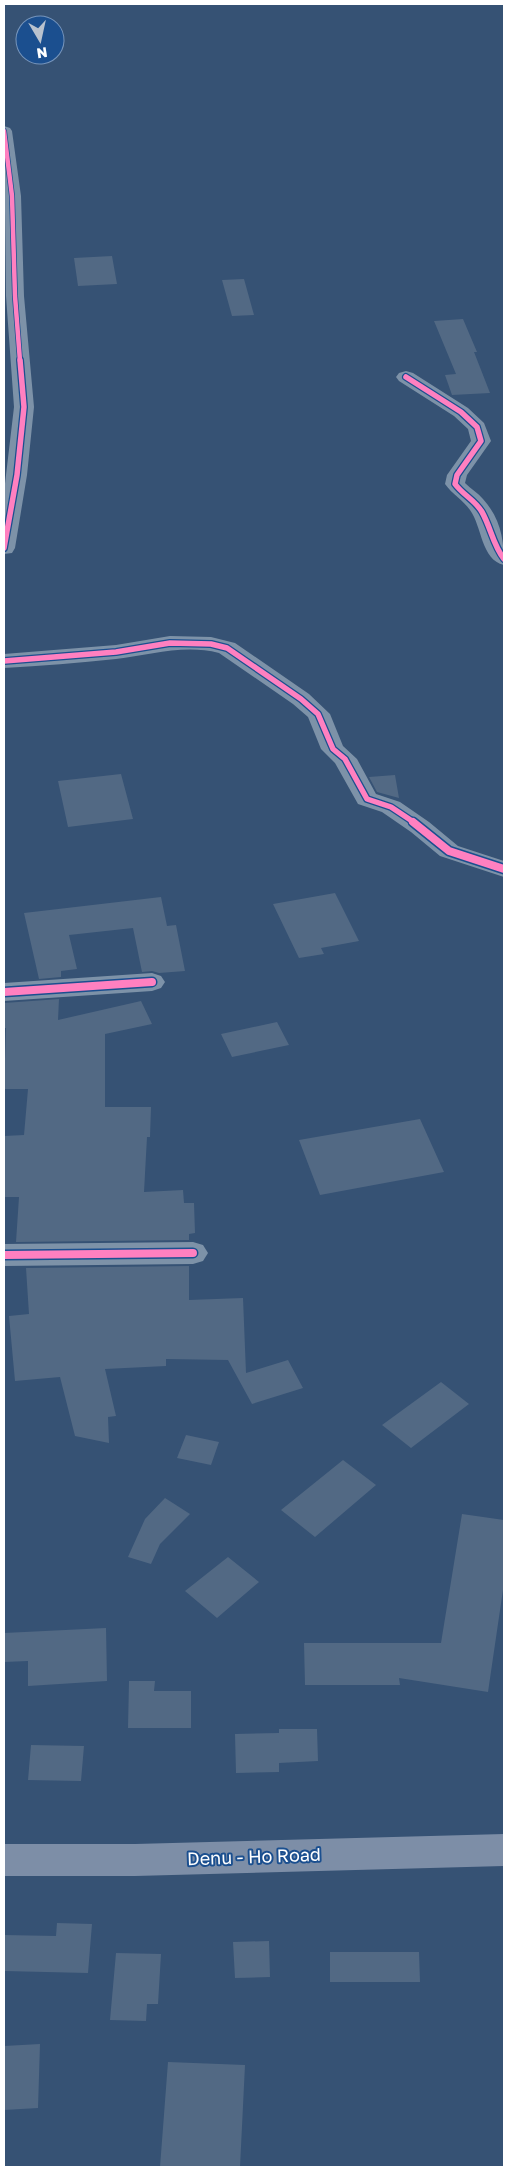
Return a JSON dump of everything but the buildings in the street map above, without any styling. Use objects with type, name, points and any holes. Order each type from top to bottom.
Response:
[{"type":"main road","name":"Denu - Ho Road","points":[[4,1860],[135,1860],[504,1850]]},
{"type":"street","points":[[4,131],[8,195],[12,370],[24,407],[17,475],[6,523],[4,548]]},
{"type":"street","points":[[406,377],[461,412],[477,426],[481,441],[456,475],[455,484],[460,492],[478,505],[485,518],[496,550],[504,559]]},
{"type":"street","points":[[4,661],[116,652],[170,643],[211,644],[227,648],[248,661],[318,714],[332,749],[345,759],[366,799],[391,807],[449,850],[504,870]]},
{"type":"street","points":[[4,992],[152,982]]},
{"type":"street","points":[[4,1255],[193,1252]]},
{"type":"cycle path","points":[[4,131],[12,196],[15,296],[24,407],[17,475],[4,548]]},
{"type":"cycle path","points":[[406,377],[461,412],[477,427],[481,441],[457,475],[455,484],[476,503],[482,512],[496,547],[504,559]]},
{"type":"cycle path","points":[[4,661],[116,652],[170,643],[211,644],[227,648],[301,699],[318,714],[333,749],[345,759],[367,799],[391,807],[420,827],[449,851],[504,869]]},
{"type":"cycle path","points":[[4,992],[152,982]]},
{"type":"cycle path","points":[[4,1255],[193,1253]]}]
